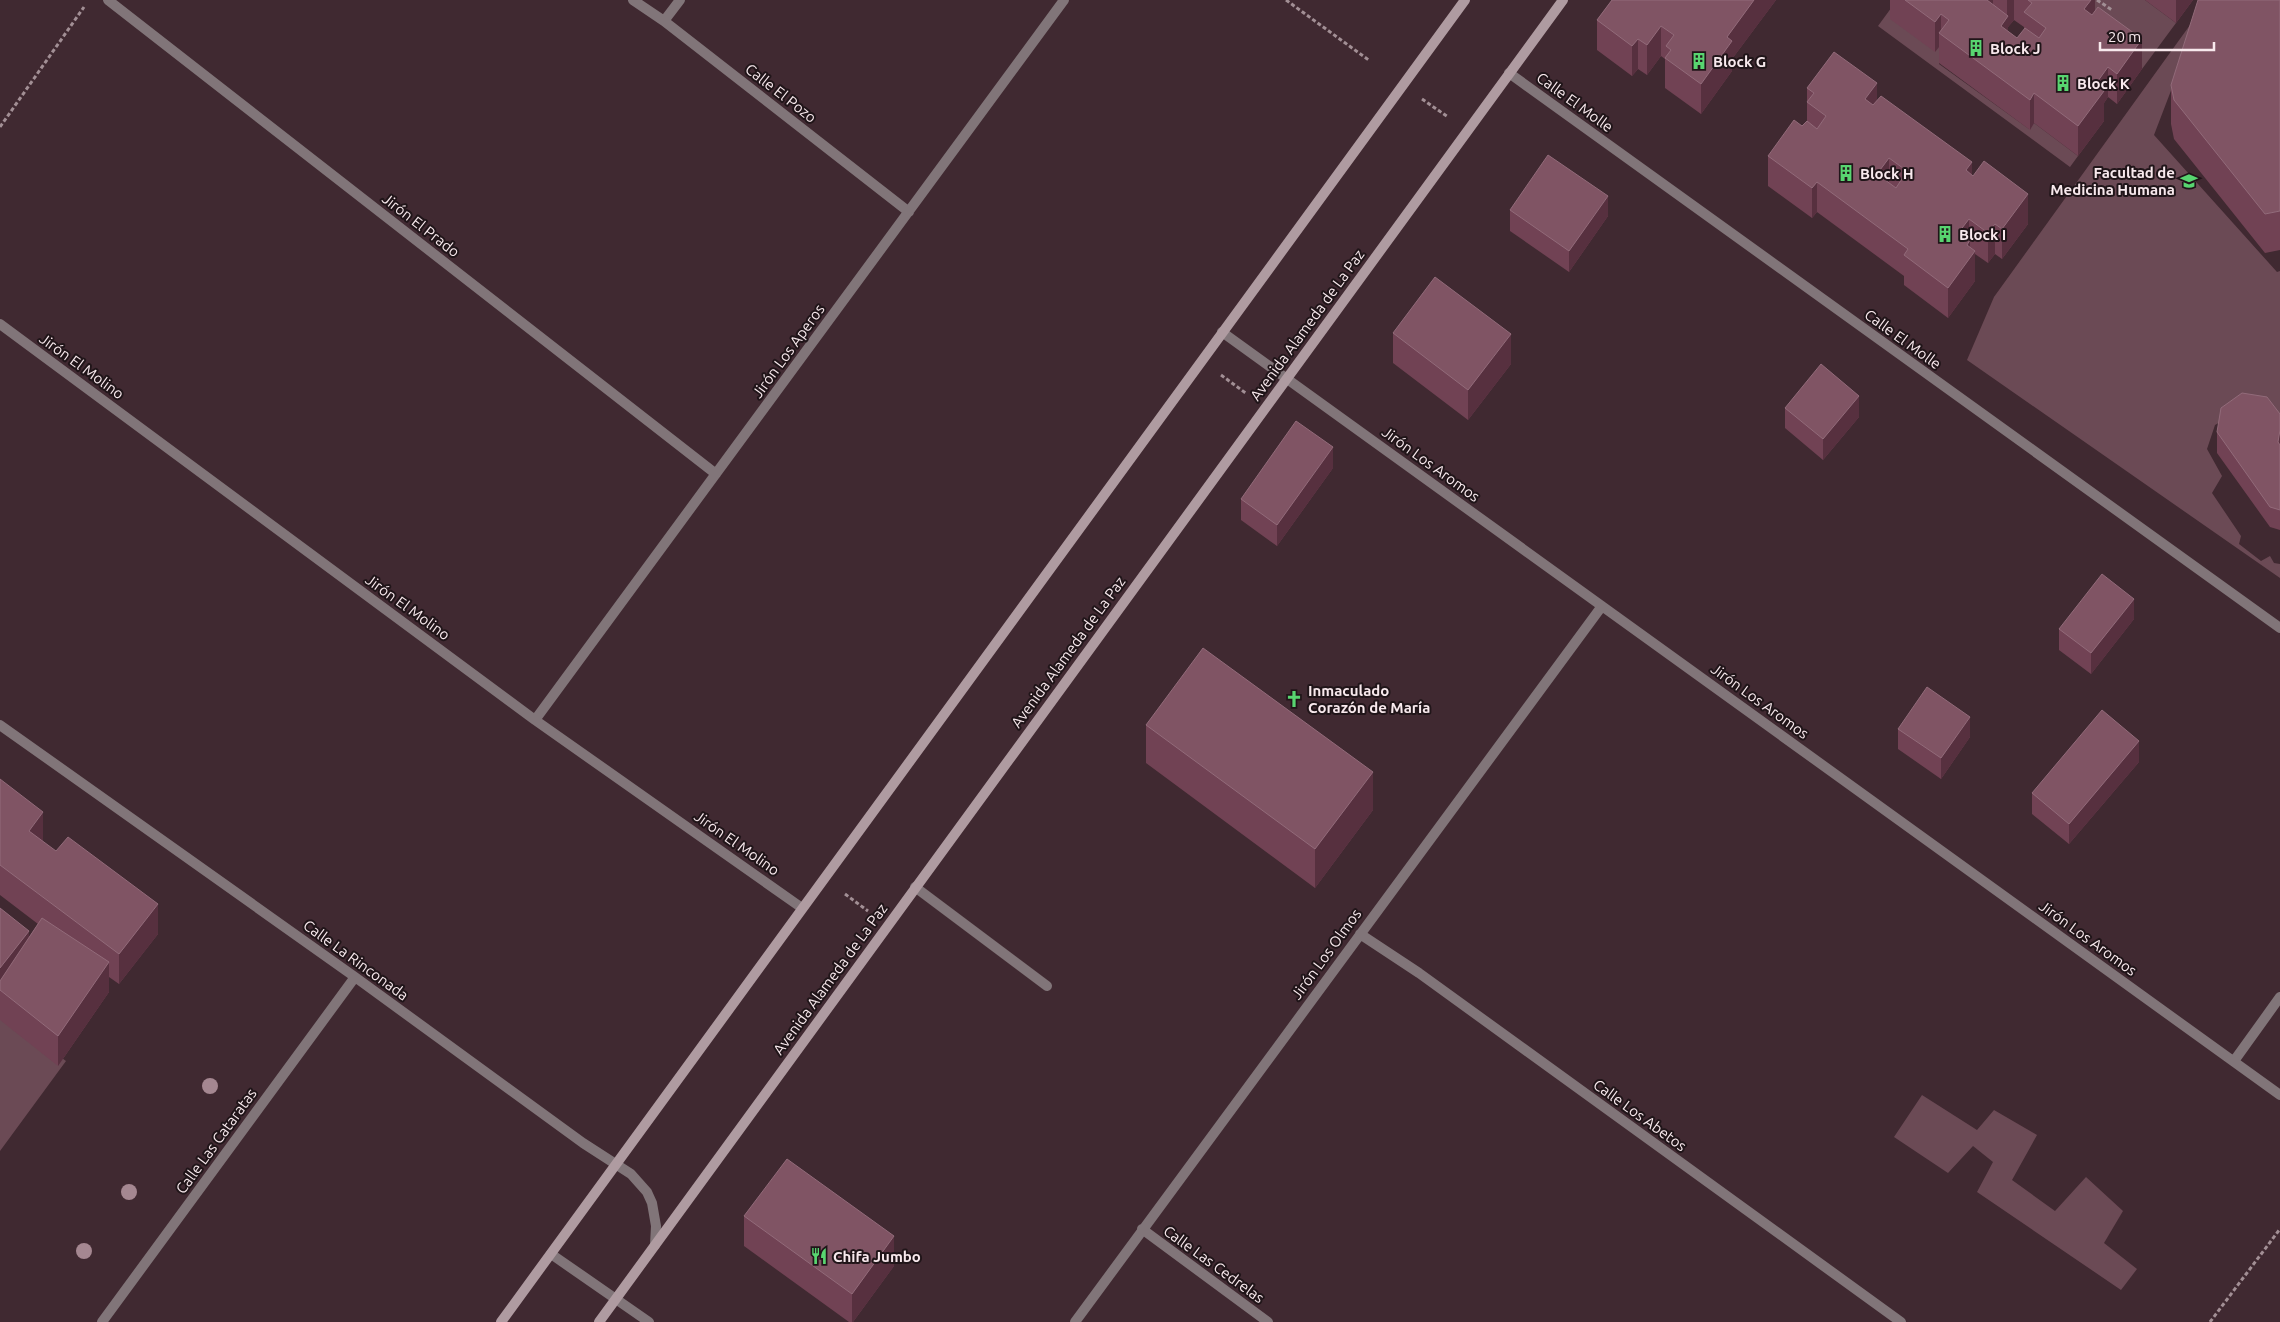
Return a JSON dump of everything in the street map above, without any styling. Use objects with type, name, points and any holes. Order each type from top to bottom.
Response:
[{"type":"street","name":"Jirón El Prado","points":[[108,0],[716,474]]},
{"type":"street","name":"Calle El Pozo","points":[[633,0],[664,21],[909,212]]},
{"type":"street","points":[[664,21],[680,0]]},
{"type":"street","name":"Jirón Los Aperos","points":[[535,720],[1064,0]]},
{"type":"street","points":[[501,1322],[1465,0]]},
{"type":"street","name":"Avenida Alameda de La Paz","points":[[599,1322],[1563,0]]},
{"type":"street","name":"Calle El Molle","points":[[1510,73],[2280,628]]},
{"type":"street","name":"Jirón El Molino","points":[[0,324],[535,720],[802,908]]},
{"type":"street","name":"Jirón Los Aromos","points":[[1222,332],[2280,1094]]},
{"type":"street","name":"Jirón Los Olmos","points":[[1076,1322],[1142,1229],[1602,606]]},
{"type":"street","name":"Calle La Rinconada","points":[[0,725],[355,977],[583,1143],[641,1182],[647,1192],[655,1216],[654,1245]]},
{"type":"street","points":[[915,887],[1047,986]]},
{"type":"street","name":"Calle Los Abetos","points":[[1360,934],[1419,973],[1901,1322]]},
{"type":"street","name":"Calle Las Cataratas","points":[[102,1322],[355,977]]},
{"type":"street","points":[[2234,1061],[2280,997]]},
{"type":"street","name":"Calle Las Cedrelas","points":[[1142,1229],[1268,1322]]},
{"type":"street","points":[[552,1254],[649,1322]]},
{"type":"path","points":[[0,128],[88,0]]},
{"type":"path","points":[[1286,0],[1370,62]]},
{"type":"path","points":[[2097,0],[2112,10]]},
{"type":"path","points":[[1417,95],[1450,119]]},
{"type":"path","points":[[1216,371],[1249,396]]},
{"type":"path","points":[[839,890],[873,914]]},
{"type":"path","points":[[2210,1322],[2280,1229]]},
{"type":"shaded area","points":[[1897,0],[1941,44],[1939,64],[2029,129],[2034,123],[2078,156],[2070,167],[1878,26]]},
{"type":"shaded area","points":[[2061,0],[2145,0],[2176,23],[2142,69],[2098,37]]},
{"type":"shaded area","name":"Facultad de Medicina Humana","points":[[2203,7],[2154,135],[2277,272],[2280,271],[2280,426],[2247,407],[2215,425],[2207,449],[2222,476],[2212,493],[2241,536],[2239,544],[2261,561],[2270,556],[2274,563],[2280,564],[2280,578],[1967,360],[1994,297]]},
{"type":"shaded area","points":[[0,1013],[66,1061],[0,1151]]},
{"type":"shaded area","points":[[1922,1095],[1977,1130],[1994,1110],[2037,1135],[2012,1180],[2055,1211],[2086,1177],[2123,1211],[2104,1243],[2137,1269],[2121,1290],[1977,1192],[1993,1162],[1973,1146],[1948,1173],[1894,1137]]},
{"type":"building","points":[[1612,0],[1754,0],[1727,37],[1732,41],[1701,84],[1665,58],[1671,50],[1666,46],[1674,35],[1661,26],[1647,45],[1638,39],[1632,46],[1597,20]]},
{"type":"building","points":[[1905,0],[1987,0],[2008,16],[2001,26],[2017,38],[2025,28],[2039,38],[2046,28],[2024,12],[2032,3],[2028,0],[2091,0],[2084,9],[2092,15],[2098,7],[2142,39],[2117,74],[2108,67],[2095,85],[2104,91],[2078,126],[2034,93],[2030,100],[1939,33],[1949,20],[1941,14],[1935,22]]},
{"type":"building","points":[[2198,0],[2280,0],[2280,211],[2265,214],[2174,100],[2171,85]]},
{"type":"building","points":[[1834,52],[1877,83],[1865,99],[1873,105],[1881,96],[1972,162],[1966,170],[1973,176],[1984,161],[2028,194],[2002,229],[1995,224],[1988,233],[1969,219],[1959,232],[1970,240],[1967,245],[1975,251],[1948,288],[1904,255],[1908,249],[1817,182],[1812,188],[1768,156],[1794,120],[1802,126],[1807,121],[1817,129],[1826,116],[1807,102],[1814,93],[1807,88]],"holes":[[[1889,158],[1907,171],[1896,188],[1877,174]]]},
{"type":"building","points":[[1548,155],[1608,196],[1569,251],[1510,210]]},
{"type":"building","points":[[1435,277],[1511,334],[1468,390],[1393,333]]},
{"type":"building","points":[[1821,364],[1859,396],[1823,439],[1785,408]]},
{"type":"building","points":[[2242,393],[2267,397],[2280,414],[2278,442],[2280,445],[2280,510],[2270,507],[2217,432],[2221,408]]},
{"type":"building","points":[[1296,421],[1333,447],[1277,525],[1241,499]]},
{"type":"building","points":[[2102,574],[2134,599],[2091,653],[2059,629]]},
{"type":"building","points":[[1203,648],[1373,772],[1315,849],[1146,725]]},
{"type":"building","points":[[1927,687],[1970,717],[1941,758],[1898,729]]},
{"type":"building","points":[[2102,710],[2139,741],[2069,824],[2032,793]]},
{"type":"building","points":[[0,779],[43,812],[29,831],[56,851],[68,837],[158,904],[119,954],[0,865]]},
{"type":"building","points":[[0,908],[29,931],[0,968]]},
{"type":"building","points":[[42,918],[109,962],[58,1036],[0,990],[0,981]]},
{"type":"building","points":[[787,1159],[894,1236],[852,1294],[744,1216]]},
{"type":"place","name":"Block J","points":[[1976,48]]},
{"type":"place","name":"Block G","points":[[1699,61]]},
{"type":"place","name":"Block K","points":[[2063,83]]},
{"type":"place","name":"Block H","points":[[1846,173]]},
{"type":"place","name":"Facultad de Medicina Humana","points":[[2189,181]]},
{"type":"place","name":"Block I","points":[[1945,234]]},
{"type":"place","name":"Inmaculado Corazón de María","points":[[1294,699]]},
{"type":"place","name":"Chifa Jumbo","points":[[819,1256]]}]
